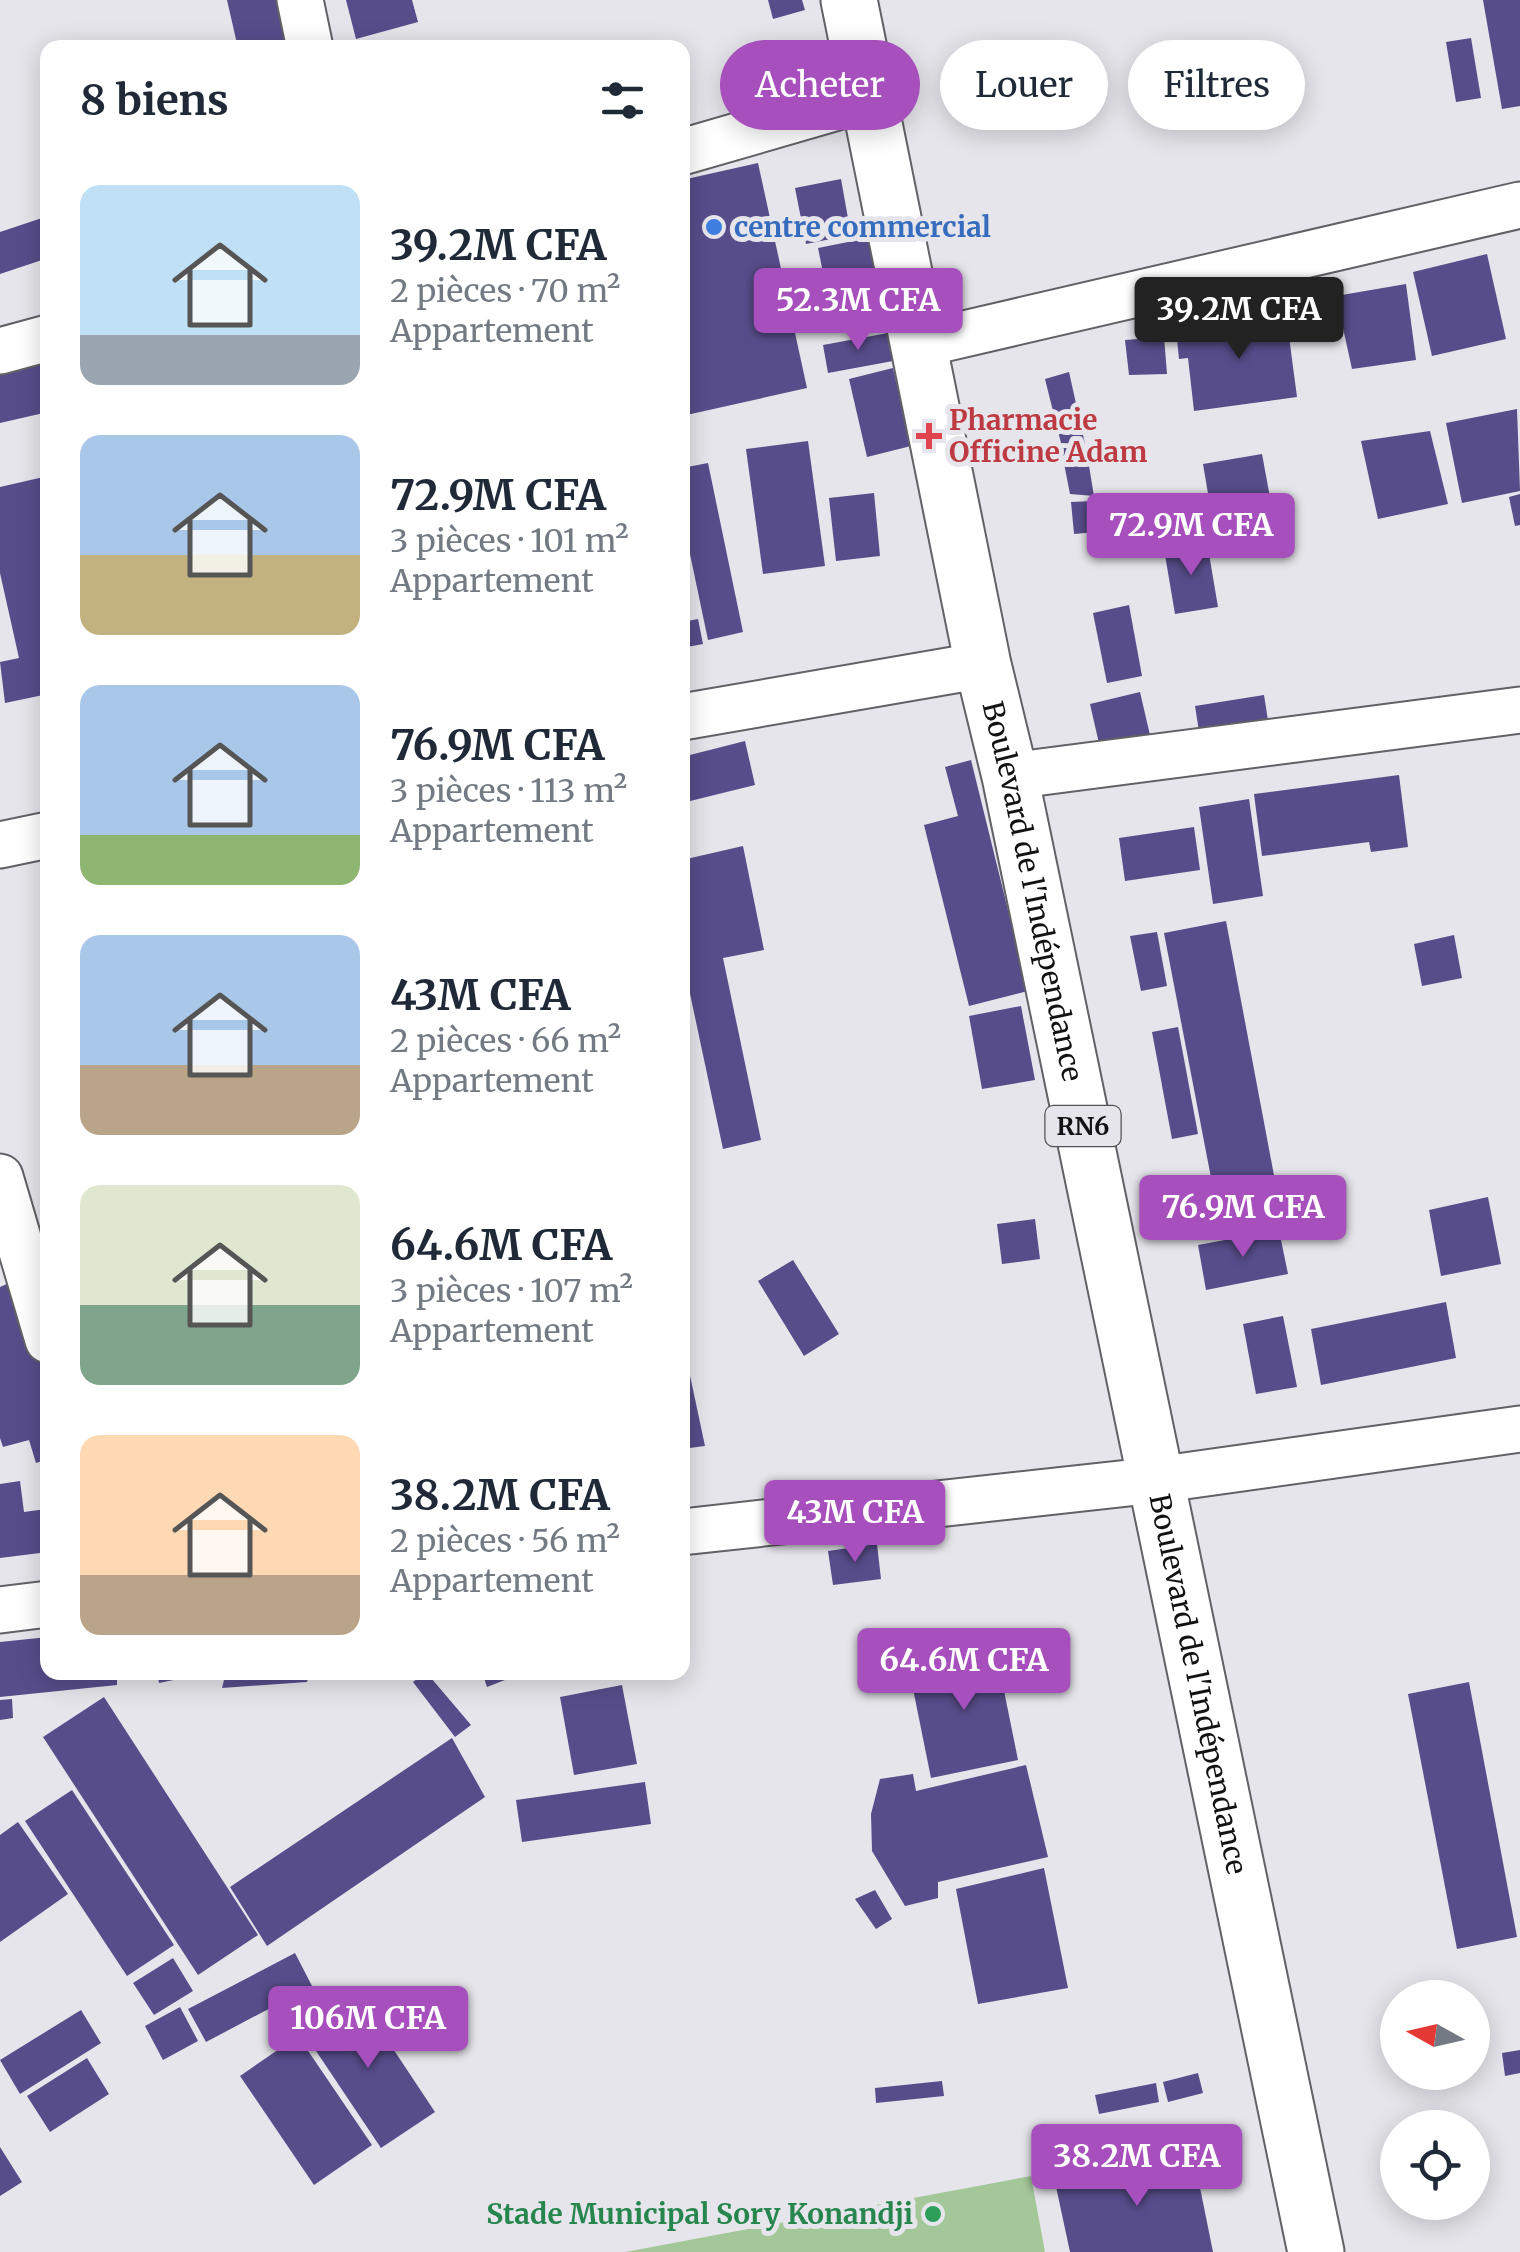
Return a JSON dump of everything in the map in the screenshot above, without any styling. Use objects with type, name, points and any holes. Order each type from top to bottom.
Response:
[{"type":"highway","name":"Boulevard de l'Indépendance","points":[[849,0],[858,40]]},
{"type":"highway","name":"Boulevard de l'Indépendance","points":[[879,130],[983,665],[1010,776],[1316,2252]]},
{"type":"street","points":[[300,0],[308,40]]},
{"type":"street","points":[[690,150],[758,130]]},
{"type":"street","points":[[922,344],[1520,205]]},
{"type":"street","points":[[0,352],[40,340]]},
{"type":"street","points":[[690,716],[983,665]]},
{"type":"street","points":[[1010,776],[1520,710]]},
{"type":"street","points":[[0,845],[40,838]]},
{"type":"street","points":[[0,1176],[40,1313]]},
{"type":"street","points":[[690,1531],[1156,1480],[1520,1429]]},
{"type":"street","points":[[0,1610],[40,1605]]},
{"type":"green space","name":"Stade Municipal Sory Konandji","points":[[1031,2176],[1045,2252],[625,2252]]},
{"type":"building","points":[[227,0],[278,0],[287,40],[236,40]]},
{"type":"building","points":[[346,0],[412,0],[418,22],[356,39]]},
{"type":"building","points":[[768,0],[802,0],[805,10],[773,19]]},
{"type":"building","points":[[1483,0],[1520,0],[1520,106],[1502,109]]},
{"type":"building","points":[[1471,38],[1481,98],[1456,102],[1446,42]]},
{"type":"building","points":[[758,163],[807,388],[690,414],[690,178]]},
{"type":"building","points":[[841,179],[851,235],[806,244],[795,188]]},
{"type":"building","points":[[40,219],[40,261],[0,274],[0,232]]},
{"type":"building","points":[[868,238],[880,296],[830,307],[818,248]]},
{"type":"building","points":[[1487,254],[1506,339],[1432,356],[1413,272]]},
{"type":"building","points":[[1406,284],[1416,360],[1352,369],[1336,296]]},
{"type":"building","points":[[1286,314],[1297,397],[1194,411],[1188,358],[1179,359],[1176,329]]},
{"type":"building","points":[[888,333],[893,361],[828,373],[823,345]]},
{"type":"building","points":[[1164,337],[1167,374],[1129,375],[1125,340]]},
{"type":"building","points":[[40,358],[40,414],[0,423],[0,367]]},
{"type":"building","points":[[893,368],[911,446],[867,457],[849,379]]},
{"type":"building","points":[[1069,372],[1085,444],[1061,443],[1045,379]]},
{"type":"building","points":[[1517,409],[1520,491],[1462,503],[1446,423]]},
{"type":"building","points":[[1430,431],[1448,504],[1378,519],[1361,441]]},
{"type":"building","points":[[808,441],[825,566],[763,574],[746,449]]},
{"type":"building","points":[[1061,448],[1086,448],[1094,496],[1070,494]]},
{"type":"building","points":[[1262,454],[1276,530],[1216,541],[1203,464]]},
{"type":"building","points":[[708,463],[743,632],[708,640],[690,554],[690,466]]},
{"type":"building","points":[[40,478],[40,696],[5,703],[0,662],[19,658],[0,573],[0,487]]},
{"type":"building","points":[[874,493],[880,556],[836,561],[829,498]]},
{"type":"building","points":[[1520,494],[1520,525],[1515,526],[1509,497]]},
{"type":"building","points":[[1094,501],[1096,532],[1074,534],[1071,502]]},
{"type":"building","points":[[1207,542],[1218,607],[1175,614],[1164,549]]},
{"type":"building","points":[[1129,605],[1142,676],[1107,683],[1093,613]]},
{"type":"building","points":[[698,619],[703,644],[690,646],[690,620]]},
{"type":"building","points":[[1140,692],[1153,748],[1103,761],[1090,704]]},
{"type":"building","points":[[1264,695],[1269,727],[1200,738],[1195,706]]},
{"type":"building","points":[[745,741],[755,785],[690,801],[690,755]]},
{"type":"building","points":[[971,760],[1028,991],[969,1006],[924,825],[958,816],[945,767]]},
{"type":"building","points":[[1399,775],[1408,847],[1371,852],[1369,842],[1262,856],[1254,794]]},
{"type":"building","points":[[1249,799],[1263,896],[1213,904],[1199,807]]},
{"type":"building","points":[[1194,827],[1200,870],[1125,881],[1119,838]]},
{"type":"building","points":[[743,846],[764,950],[723,958],[761,1140],[723,1149],[690,994],[690,858]]},
{"type":"building","points":[[1226,921],[1283,1223],[1222,1235],[1164,933]]},
{"type":"building","points":[[1157,932],[1167,986],[1141,991],[1130,936]]},
{"type":"building","points":[[1454,935],[1462,978],[1422,986],[1414,944]]},
{"type":"building","points":[[1021,1006],[1035,1080],[982,1089],[969,1016]]},
{"type":"building","points":[[1178,1027],[1198,1134],[1172,1139],[1152,1032]]},
{"type":"building","points":[[1206,1178],[1216,1231],[1194,1235],[1184,1182]]},
{"type":"building","points":[[1488,1197],[1501,1264],[1441,1276],[1429,1210]]},
{"type":"building","points":[[1035,1219],[1040,1259],[1002,1264],[997,1224]]},
{"type":"building","points":[[1279,1230],[1288,1274],[1206,1290],[1198,1245]]},
{"type":"building","points":[[793,1260],[839,1334],[804,1356],[758,1281]]},
{"type":"building","points":[[16,1280],[40,1356],[40,1462],[36,1463],[29,1440],[3,1447],[0,1438],[0,1287]]},
{"type":"building","points":[[1446,1302],[1456,1358],[1321,1385],[1311,1329]]},
{"type":"building","points":[[1283,1316],[1297,1387],[1256,1394],[1243,1324]]},
{"type":"building","points":[[690,1376],[705,1446],[690,1448]]},
{"type":"building","points":[[20,1481],[24,1512],[40,1510],[40,1553],[0,1558],[0,1484]]},
{"type":"building","points":[[877,1544],[881,1579],[833,1585],[828,1551]]},
{"type":"building","points":[[40,1638],[40,1680],[117,1680],[117,1685],[0,1697],[0,1642]]},
{"type":"building","points":[[995,1646],[1018,1760],[931,1778],[909,1669]]},
{"type":"building","points":[[224,1680],[308,1680],[307,1682],[222,1688]]},
{"type":"building","points":[[433,1680],[471,1725],[455,1737],[413,1682]]},
{"type":"building","points":[[485,1680],[505,1680],[487,1687]]},
{"type":"building","points":[[1469,1682],[1517,1937],[1457,1949],[1408,1694]]},
{"type":"building","points":[[622,1685],[637,1764],[574,1775],[560,1697]]},
{"type":"building","points":[[104,1697],[258,1935],[198,1975],[43,1737]]},
{"type":"building","points":[[12,1699],[13,1718],[0,1720],[0,1700]]},
{"type":"building","points":[[452,1738],[485,1797],[267,1946],[230,1887]]},
{"type":"building","points":[[1026,1765],[1048,1857],[938,1882],[938,1898],[905,1906],[872,1851],[871,1814],[880,1779],[913,1774],[916,1791]]},
{"type":"building","points":[[645,1782],[651,1824],[522,1842],[516,1800]]},
{"type":"building","points":[[72,1790],[174,1945],[127,1976],[25,1821]]},
{"type":"building","points":[[18,1822],[68,1894],[0,1942],[0,1835]]},
{"type":"building","points":[[1044,1868],[1068,1988],[978,2004],[956,1889]]},
{"type":"building","points":[[875,1890],[892,1919],[876,1929],[855,1899]]},
{"type":"building","points":[[295,1953],[312,1986],[206,2042],[188,2009]]},
{"type":"building","points":[[173,1958],[193,1991],[154,2015],[133,1983]]},
{"type":"building","points":[[356,1993],[435,2112],[381,2148],[302,2030]]},
{"type":"building","points":[[180,2007],[198,2041],[163,2060],[145,2026]]},
{"type":"building","points":[[81,2010],[101,2043],[20,2094],[0,2060]]},
{"type":"building","points":[[298,2036],[372,2145],[314,2185],[240,2076]]},
{"type":"building","points":[[1520,2050],[1520,2073],[1505,2076],[1502,2053]]},
{"type":"building","points":[[87,2058],[109,2094],[50,2132],[27,2096]]},
{"type":"building","points":[[1198,2073],[1203,2093],[1168,2102],[1163,2082]]},
{"type":"building","points":[[942,2081],[944,2096],[876,2103],[875,2088]]},
{"type":"building","points":[[1156,2083],[1159,2102],[1099,2114],[1095,2095]]},
{"type":"building","points":[[0,2147],[22,2182],[0,2196]]},
{"type":"building","points":[[1193,2153],[1213,2252],[1070,2252],[1055,2182]]},
{"type":"place","name":"centre commercial","points":[[714,227]]},
{"type":"place","name":"Pharmacie Officine Adam","points":[[929,436]]},
{"type":"place","name":"Stade Municipal Sory Konandji","points":[[933,2214]]}]
